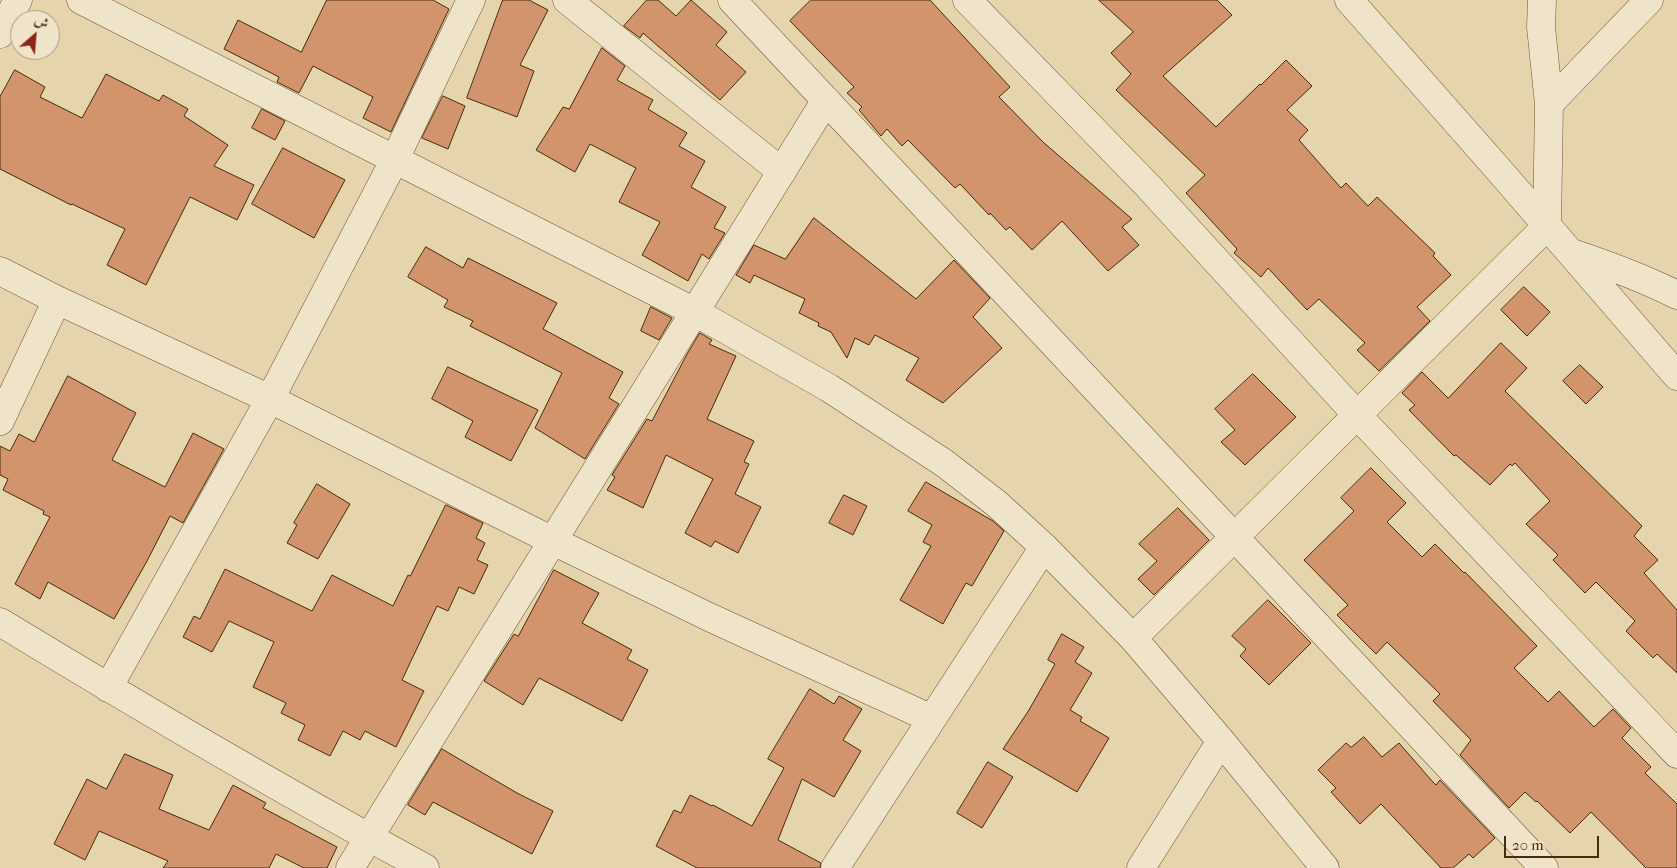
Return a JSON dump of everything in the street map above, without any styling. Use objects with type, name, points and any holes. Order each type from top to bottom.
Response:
[{"type":"street","points":[[0,34],[18,0]]},
{"type":"street","points":[[81,0],[695,312],[829,388],[944,463],[997,504],[1044,547],[1133,638],[1222,741],[1325,868]]},
{"type":"street","points":[[108,688],[270,399],[395,159],[471,0]]},
{"type":"street","points":[[567,0],[782,172]]},
{"type":"street","points":[[732,0],[1544,868]]},
{"type":"street","points":[[966,0],[1147,185],[1357,415],[1677,754]]},
{"type":"street","points":[[1349,0],[1677,376]]},
{"type":"street","points":[[1133,638],[1548,226],[1549,104],[1541,27],[1542,0]]},
{"type":"street","points":[[1549,104],[1649,0]]},
{"type":"street","points":[[350,868],[826,100]]},
{"type":"street","points":[[1571,253],[1615,268],[1677,295]]},
{"type":"street","points":[[0,271],[57,300],[270,399],[757,640],[932,719]]},
{"type":"street","points":[[0,421],[57,300]]},
{"type":"street","points":[[835,868],[1044,547]]},
{"type":"street","points":[[0,622],[108,688],[426,868]]},
{"type":"street","points":[[1141,868],[1222,741]]},
{"type":"building","points":[[327,0],[433,0],[449,9],[391,132],[363,118],[373,97],[313,66],[299,93],[277,82],[279,77],[224,49],[238,20],[301,52]]},
{"type":"building","points":[[503,0],[529,0],[548,10],[520,65],[534,71],[517,117],[467,98]]},
{"type":"building","points":[[647,0],[658,0],[676,16],[691,0],[727,32],[716,45],[746,72],[720,100],[643,33],[640,38],[624,26]]},
{"type":"building","points":[[811,0],[930,0],[1010,87],[999,97],[1043,142],[1132,219],[1122,227],[1139,245],[1108,271],[1062,221],[1032,250],[1010,227],[1006,230],[990,213],[989,215],[960,184],[955,188],[908,140],[902,146],[887,129],[881,136],[859,110],[862,107],[847,93],[854,87],[790,21]]},
{"type":"building","points":[[1099,0],[1217,0],[1232,15],[1163,76],[1216,127],[1286,60],[1312,86],[1287,110],[1308,130],[1299,140],[1341,188],[1346,183],[1368,206],[1377,197],[1435,253],[1433,256],[1451,275],[1417,307],[1430,321],[1379,371],[1357,350],[1365,343],[1319,299],[1307,310],[1268,268],[1261,277],[1234,253],[1237,249],[1186,193],[1205,175],[1116,90],[1131,74],[1111,53],[1133,32]]},
{"type":"building","points":[[602,48],[625,66],[617,80],[653,100],[648,109],[687,133],[679,146],[705,161],[691,187],[726,207],[714,228],[725,233],[709,259],[702,254],[688,281],[642,255],[660,222],[619,202],[636,168],[590,144],[575,172],[536,150],[563,107],[569,109]]},
{"type":"building","points":[[15,70],[45,87],[40,97],[82,118],[106,74],[159,101],[163,95],[188,109],[184,116],[228,145],[214,166],[254,185],[237,220],[190,197],[146,285],[107,265],[125,229],[71,205],[0,169],[0,97]]},
{"type":"building","points":[[443,96],[465,106],[448,149],[422,138]]},
{"type":"building","points":[[262,109],[285,121],[275,140],[252,128]]},
{"type":"building","points":[[283,148],[345,180],[314,238],[252,204]]},
{"type":"building","points":[[814,218],[916,299],[954,260],[990,298],[973,317],[1002,348],[943,403],[906,380],[919,358],[875,335],[869,345],[855,338],[847,358],[831,332],[818,326],[819,323],[799,313],[805,299],[754,275],[750,283],[736,275],[754,245],[785,259]]},
{"type":"building","points":[[426,247],[463,268],[468,258],[557,303],[543,329],[623,372],[609,398],[619,404],[585,459],[535,428],[562,373],[470,326],[473,321],[444,307],[448,300],[408,277]]},
{"type":"building","points":[[1524,287],[1550,312],[1527,336],[1501,310]]},
{"type":"building","points":[[651,307],[672,318],[659,340],[641,331]]},
{"type":"building","points":[[700,333],[712,340],[709,344],[736,356],[707,419],[754,441],[744,462],[749,464],[735,494],[761,507],[738,553],[715,541],[711,547],[685,533],[713,479],[666,455],[643,508],[607,490],[615,477],[612,475],[647,419],[652,421]]},
{"type":"building","points":[[1501,343],[1527,368],[1505,391],[1642,526],[1634,536],[1658,560],[1644,573],[1677,610],[1677,673],[1657,654],[1653,658],[1626,631],[1635,621],[1596,582],[1585,593],[1553,560],[1558,555],[1526,524],[1550,501],[1515,463],[1512,466],[1510,464],[1490,485],[1456,455],[1454,456],[1409,410],[1415,405],[1402,393],[1422,372],[1448,398]]},
{"type":"building","points":[[1580,365],[1603,387],[1586,404],[1563,381]]},
{"type":"building","points":[[448,367],[538,410],[511,461],[465,437],[473,421],[432,399]]},
{"type":"building","points":[[1253,374],[1296,417],[1245,465],[1221,442],[1235,430],[1215,409]]},
{"type":"building","points":[[68,376],[136,413],[112,460],[165,487],[193,433],[224,449],[183,523],[170,516],[114,619],[48,582],[40,599],[15,584],[50,517],[43,514],[44,511],[3,490],[8,479],[0,475],[0,446],[10,451],[19,434],[34,442]]},
{"type":"building","points":[[1371,468],[1406,503],[1387,522],[1422,557],[1435,544],[1537,646],[1514,668],[1548,702],[1559,691],[1594,727],[1613,709],[1631,728],[1622,738],[1651,767],[1645,773],[1677,804],[1677,868],[1646,868],[1591,812],[1570,833],[1525,792],[1509,808],[1460,755],[1471,740],[1433,701],[1440,694],[1387,642],[1376,654],[1337,615],[1348,605],[1304,560],[1354,511],[1341,498]]},
{"type":"building","points":[[926,482],[993,521],[1004,531],[972,586],[966,583],[943,624],[900,600],[931,546],[923,542],[932,525],[908,511]]},
{"type":"building","points":[[317,484],[350,504],[318,559],[287,543],[297,525],[294,523]]},
{"type":"building","points":[[844,495],[867,506],[853,535],[829,523]]},
{"type":"building","points":[[446,505],[483,523],[476,538],[485,543],[477,560],[488,565],[474,594],[459,587],[448,611],[437,606],[402,680],[424,691],[396,747],[365,731],[360,740],[343,731],[330,756],[298,740],[305,725],[281,713],[286,703],[253,687],[274,642],[229,621],[212,652],[183,637],[194,616],[200,619],[225,569],[312,611],[332,575],[393,606]]},
{"type":"building","points":[[1178,508],[1209,540],[1154,595],[1138,579],[1157,561],[1139,544]]},
{"type":"building","points":[[554,570],[599,593],[582,623],[632,650],[627,659],[648,670],[622,721],[539,678],[523,705],[484,681],[514,634],[518,636]]},
{"type":"building","points":[[1268,600],[1311,643],[1269,685],[1240,656],[1246,649],[1232,636]]},
{"type":"building","points":[[1062,634],[1084,647],[1075,662],[1092,673],[1070,710],[1082,717],[1080,721],[1109,738],[1077,792],[1003,749],[1029,710],[1055,664],[1048,660]]},
{"type":"building","points":[[810,689],[834,704],[839,696],[862,709],[843,740],[861,751],[834,797],[802,779],[778,840],[821,863],[820,868],[697,868],[656,846],[674,810],[681,813],[690,795],[752,826],[784,768],[768,759]]},
{"type":"building","points":[[1364,737],[1382,757],[1399,743],[1436,785],[1440,780],[1495,838],[1473,858],[1469,854],[1453,868],[1441,868],[1381,804],[1360,824],[1331,792],[1336,788],[1318,770],[1346,743],[1351,747]]},
{"type":"building","points":[[442,749],[517,793],[553,811],[532,854],[433,802],[425,815],[408,805]]},
{"type":"building","points":[[125,754],[173,775],[159,809],[209,830],[233,785],[266,803],[263,808],[337,847],[327,868],[304,868],[276,854],[269,868],[163,868],[168,861],[99,831],[85,860],[54,844],[87,779],[106,789]]},
{"type":"building","points":[[988,762],[1013,777],[982,828],[957,813]]}]
